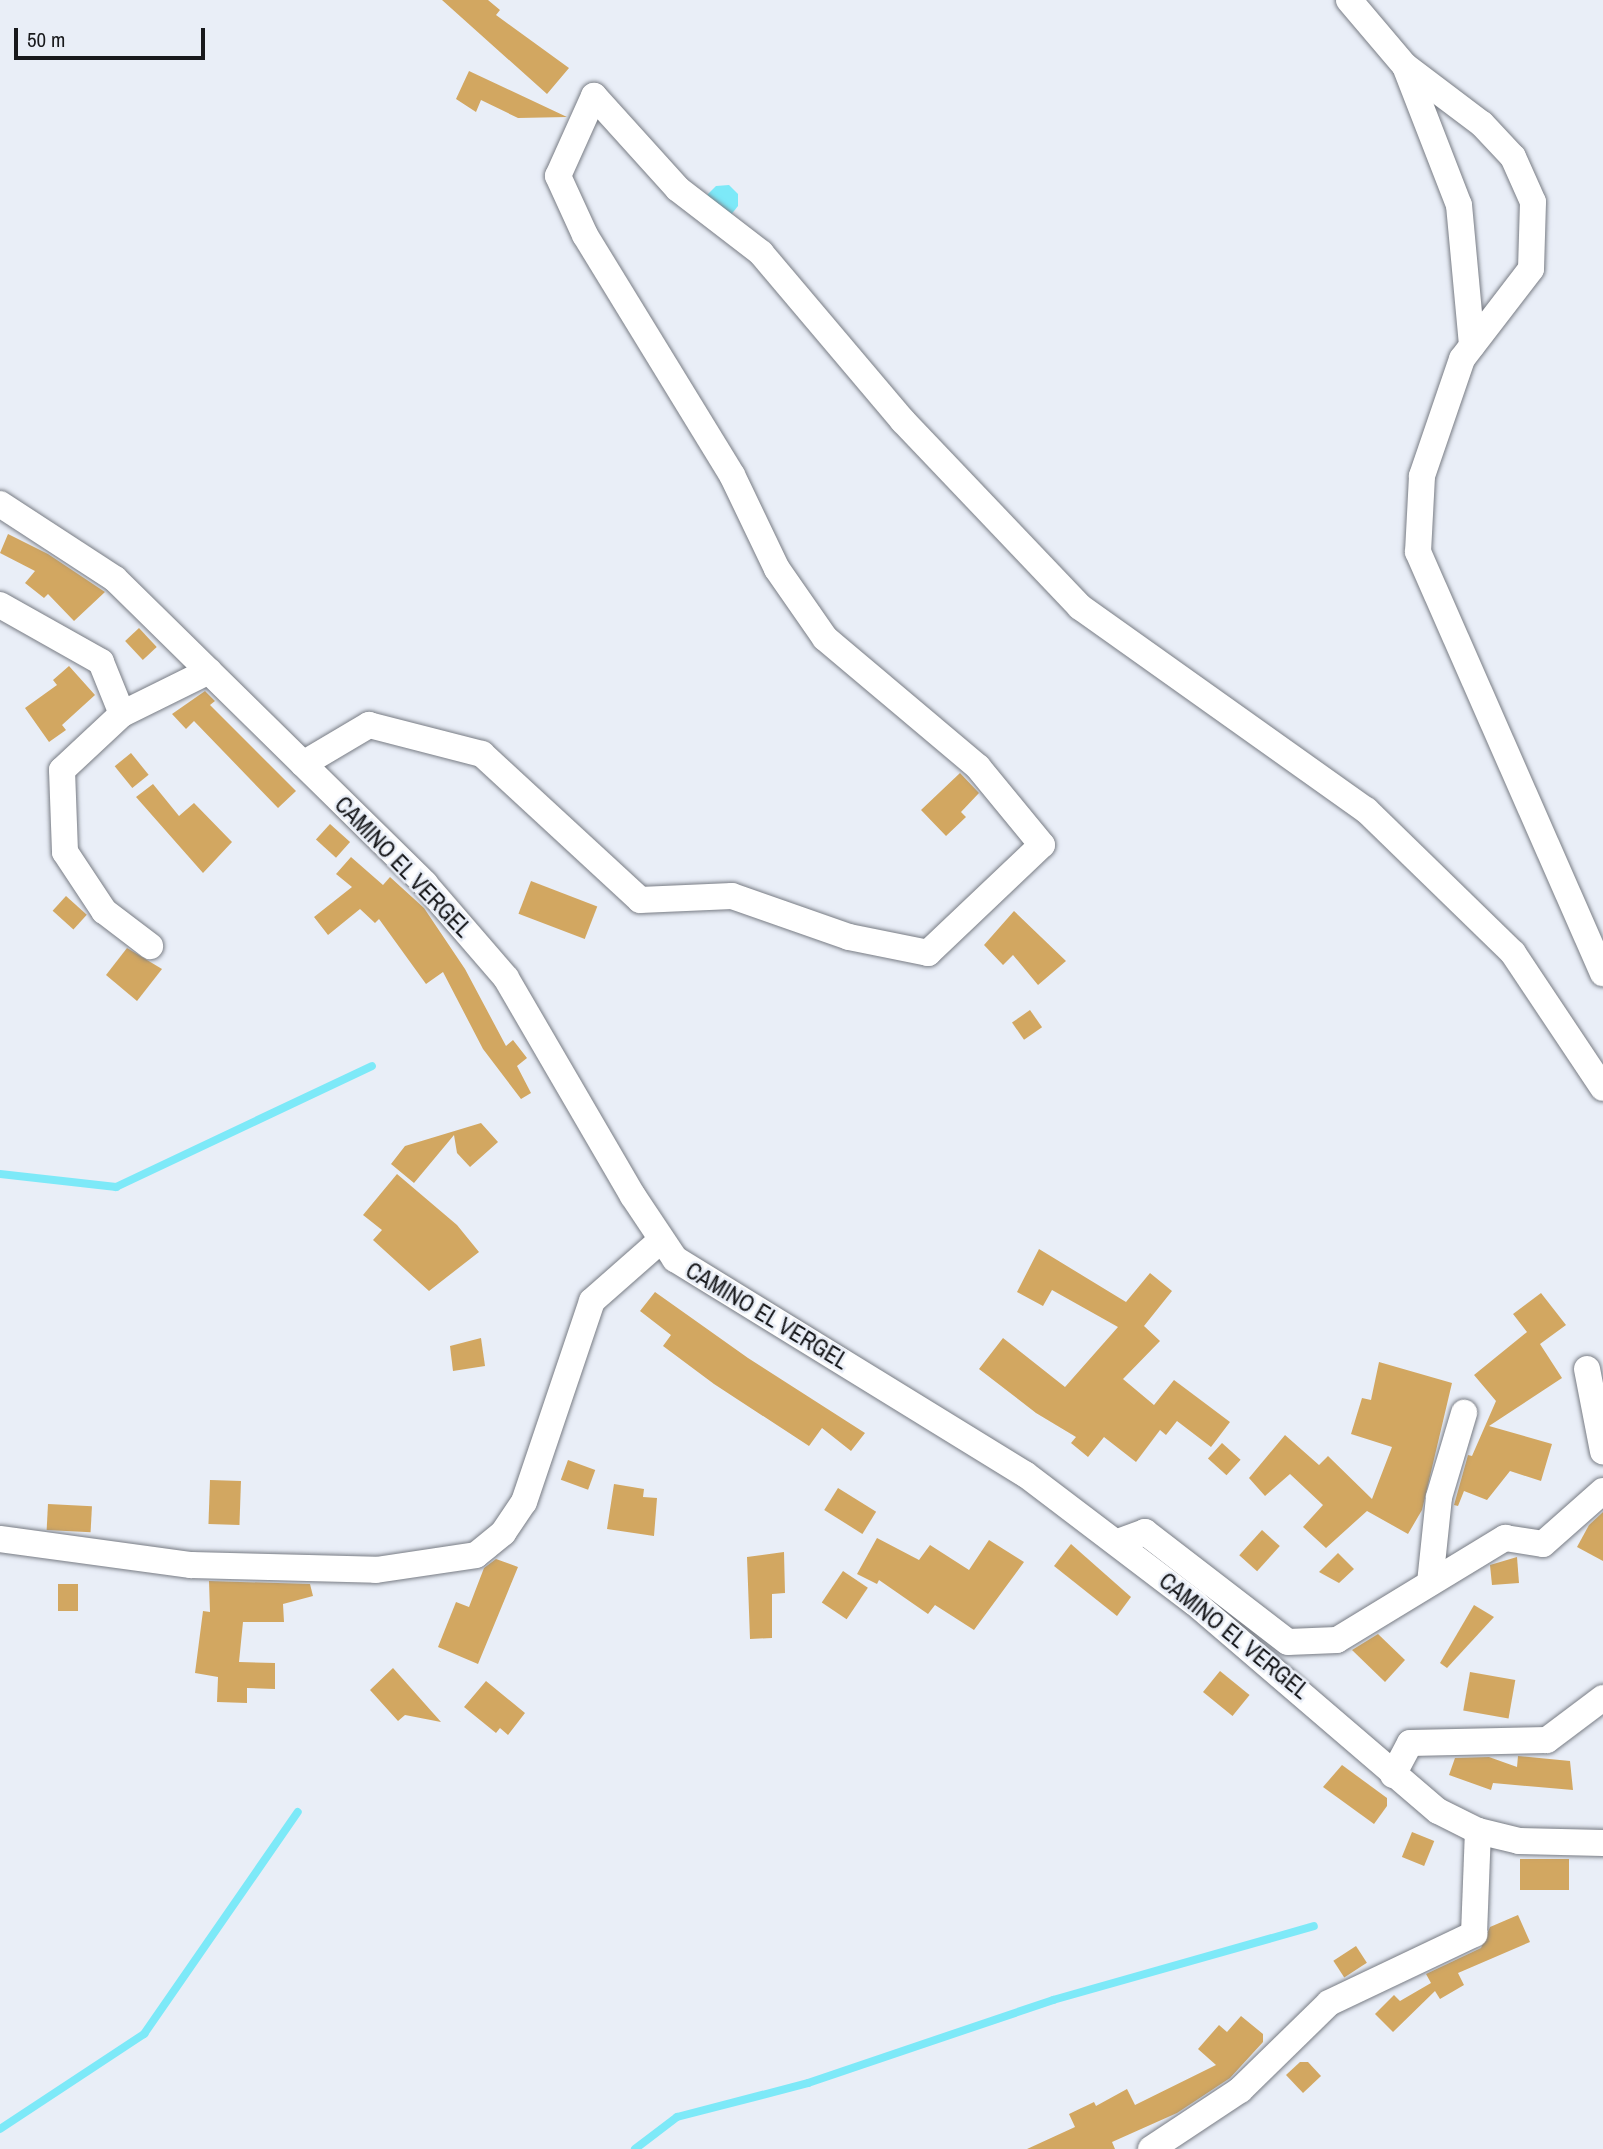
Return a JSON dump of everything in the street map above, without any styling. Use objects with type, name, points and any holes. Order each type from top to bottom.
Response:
[{"type":"street","points":[[1349,0],[1405,66],[1482,124],[1513,157],[1533,202],[1531,268],[1462,359],[1422,476],[1418,552],[1603,973]]},
{"type":"street","points":[[1405,66],[1459,205],[1472,345]]},
{"type":"street","points":[[303,764],[369,725],[482,754],[640,900],[732,897],[849,937],[928,953],[1042,845],[978,767],[825,638],[777,569],[732,475],[585,235],[558,176],[594,96],[678,189],[761,253],[903,421],[1080,607],[1366,810],[1513,953],[1603,1088]]},
{"type":"street","name":"CAMINO EL VERGEL","points":[[0,504],[115,579],[425,884],[506,978],[660,1241],[695,1274],[948,1423],[1118,1542],[1303,1692],[1393,1775],[1438,1811],[1478,1831],[1519,1841],[1603,1843]]},
{"type":"street","points":[[0,605],[101,662],[122,714]]},
{"type":"street","points":[[150,946],[104,911],[65,852],[62,771],[122,714],[209,671]]},
{"type":"street","points":[[0,1539],[191,1565],[376,1570],[476,1555],[503,1533],[524,1502],[592,1301],[660,1241]]},
{"type":"street","points":[[1587,1368],[1603,1451]]},
{"type":"street","points":[[1430,1583],[1440,1497],[1464,1413]]},
{"type":"street","points":[[1118,1542],[1145,1532],[1289,1642],[1337,1640],[1505,1538],[1543,1544],[1603,1491]]},
{"type":"street","points":[[1393,1775],[1410,1743],[1547,1740],[1603,1698]]},
{"type":"street","points":[[1151,2149],[1240,2090],[1329,2003],[1474,1934],[1478,1831]]},
{"type":"water","points":[[729,185],[738,194],[738,206],[730,216],[707,195],[716,186]]},
{"type":"building","points":[[442,0],[488,0],[500,10],[496,15],[569,68],[547,94]]},
{"type":"building","points":[[469,71],[567,117],[518,118],[481,100],[476,112],[456,99]]},
{"type":"building","points":[[8,534],[48,554],[105,592],[74,621],[48,594],[44,598],[25,583],[35,571],[0,553]]},
{"type":"building","points":[[139,628],[157,647],[143,660],[125,641]]},
{"type":"building","points":[[69,666],[95,695],[62,725],[66,730],[49,742],[25,708],[57,685],[53,680]]},
{"type":"building","points":[[205,691],[215,701],[210,705],[296,791],[278,808],[194,721],[186,729],[172,714]]},
{"type":"building","points":[[131,753],[149,775],[132,788],[115,766]]},
{"type":"building","points":[[960,773],[979,793],[961,812],[966,817],[946,836],[921,810]]},
{"type":"building","points":[[153,784],[179,816],[194,803],[232,842],[203,873],[136,797]]},
{"type":"building","points":[[330,824],[350,842],[336,858],[316,840]]},
{"type":"building","points":[[351,857],[383,885],[390,877],[424,908],[465,969],[506,1046],[513,1040],[527,1058],[517,1066],[531,1093],[521,1099],[483,1049],[443,972],[426,984],[379,919],[375,923],[360,909],[328,935],[314,917],[352,887],[336,874]]},
{"type":"building","points":[[531,881],[597,906],[585,939],[518,914]]},
{"type":"building","points":[[66,896],[87,915],[73,930],[53,911]]},
{"type":"building","points":[[1014,911],[1066,961],[1038,985],[1013,955],[1003,965],[984,945]]},
{"type":"building","points":[[127,948],[162,969],[137,1001],[106,975]]},
{"type":"building","points":[[1030,1010],[1042,1027],[1024,1040],[1012,1023]]},
{"type":"building","points":[[481,1123],[498,1142],[470,1167],[457,1153],[454,1135],[414,1183],[391,1164],[405,1146]]},
{"type":"building","points":[[397,1174],[457,1225],[479,1252],[429,1291],[373,1240],[382,1230],[363,1215]]},
{"type":"building","points":[[1039,1249],[1126,1302],[1150,1273],[1172,1291],[1144,1326],[1160,1341],[1123,1379],[1154,1405],[1174,1380],[1230,1422],[1211,1447],[1177,1421],[1166,1435],[1160,1430],[1136,1462],[1104,1437],[1088,1457],[1071,1443],[1076,1437],[1036,1413],[979,1369],[1003,1338],[1065,1387],[1118,1327],[1052,1290],[1043,1306],[1017,1292]]},
{"type":"building","points":[[655,1292],[748,1358],[865,1433],[851,1451],[822,1428],[809,1446],[714,1384],[663,1346],[671,1335],[640,1311]]},
{"type":"building","points":[[1541,1293],[1566,1325],[1540,1344],[1562,1378],[1489,1426],[1552,1444],[1541,1481],[1510,1471],[1487,1500],[1464,1491],[1458,1506],[1454,1505],[1468,1455],[1472,1456],[1496,1401],[1474,1375],[1527,1332],[1513,1314]]},
{"type":"building","points":[[481,1338],[485,1366],[453,1371],[450,1346]]},
{"type":"building","points":[[1379,1362],[1452,1383],[1422,1510],[1408,1534],[1367,1511],[1326,1548],[1303,1527],[1323,1505],[1290,1474],[1265,1496],[1249,1478],[1285,1435],[1319,1465],[1328,1456],[1372,1499],[1392,1447],[1351,1434],[1362,1398],[1371,1400]]},
{"type":"building","points":[[1222,1443],[1241,1460],[1227,1475],[1208,1459]]},
{"type":"building","points":[[568,1460],[595,1470],[588,1490],[561,1480]]},
{"type":"building","points":[[210,1480],[241,1481],[239,1525],[208,1524]]},
{"type":"building","points":[[614,1484],[644,1489],[643,1497],[657,1498],[654,1536],[607,1529]]},
{"type":"building","points":[[838,1488],[876,1512],[862,1534],[824,1510]]},
{"type":"building","points":[[48,1504],[92,1506],[91,1532],[47,1530]]},
{"type":"building","points":[[1603,1512],[1603,1561],[1577,1547],[1589,1525]]},
{"type":"building","points":[[1262,1530],[1280,1546],[1257,1571],[1239,1555]]},
{"type":"building","points":[[877,1538],[919,1560],[930,1545],[969,1570],[989,1540],[1024,1562],[974,1630],[935,1605],[928,1614],[879,1580],[877,1584],[857,1574]]},
{"type":"building","points":[[1071,1544],[1131,1597],[1117,1616],[1054,1566]]},
{"type":"building","points":[[784,1552],[785,1593],[772,1594],[772,1638],[750,1639],[747,1557]]},
{"type":"building","points":[[1338,1553],[1354,1569],[1339,1583],[1319,1572]]},
{"type":"building","points":[[1517,1557],[1519,1583],[1492,1585],[1490,1565]]},
{"type":"building","points":[[496,1559],[518,1567],[478,1664],[438,1647],[456,1602],[469,1607],[484,1568]]},
{"type":"building","points":[[843,1571],[868,1588],[847,1619],[822,1603]]},
{"type":"building","points":[[209,1581],[310,1584],[313,1596],[283,1604],[284,1622],[243,1622],[239,1662],[275,1663],[275,1689],[247,1688],[247,1703],[217,1702],[218,1677],[195,1673],[203,1611],[210,1612]]},
{"type":"building","points":[[58,1584],[78,1584],[78,1611],[58,1611]]},
{"type":"building","points":[[1474,1605],[1494,1617],[1447,1668],[1440,1663]]},
{"type":"building","points":[[1378,1634],[1405,1660],[1385,1682],[1352,1650]]},
{"type":"building","points":[[393,1668],[441,1722],[405,1715],[398,1721],[370,1690]]},
{"type":"building","points":[[1220,1671],[1250,1695],[1233,1716],[1203,1692]]},
{"type":"building","points":[[1470,1672],[1515,1680],[1509,1718],[1463,1710]]},
{"type":"building","points":[[486,1681],[525,1713],[508,1735],[500,1728],[496,1733],[464,1707]]},
{"type":"building","points":[[1518,1756],[1570,1761],[1573,1790],[1493,1783],[1491,1790],[1449,1775],[1455,1758],[1489,1757],[1517,1767]]},
{"type":"building","points":[[1342,1765],[1387,1798],[1387,1806],[1374,1824],[1323,1787]]},
{"type":"building","points":[[1412,1832],[1434,1841],[1424,1866],[1402,1857]]},
{"type":"building","points":[[1520,1859],[1569,1859],[1569,1890],[1520,1890]]},
{"type":"building","points":[[1518,1915],[1530,1942],[1458,1973],[1464,1985],[1440,1999],[1435,1991],[1393,2032],[1375,2014],[1394,1995],[1400,2001],[1431,1983],[1426,1974],[1481,1948],[1490,1927]]},
{"type":"building","points":[[1356,1946],[1367,1963],[1344,1977],[1333,1961]]},
{"type":"building","points":[[1241,2016],[1263,2034],[1263,2042],[1230,2078],[1177,2113],[1112,2142],[1115,2149],[1027,2149],[1075,2127],[1069,2114],[1094,2102],[1096,2106],[1127,2089],[1135,2105],[1216,2065],[1198,2049],[1219,2025],[1227,2032]]},
{"type":"building","points":[[1300,2062],[1308,2062],[1321,2076],[1303,2093],[1286,2075]]},
{"type":"waterway","points":[[0,1174],[116,1187],[372,1066]]},
{"type":"waterway","points":[[0,2129],[144,2034],[298,1812]]},
{"type":"waterway","points":[[635,2149],[677,2117],[808,2083],[1053,2000],[1314,1926]]}]
